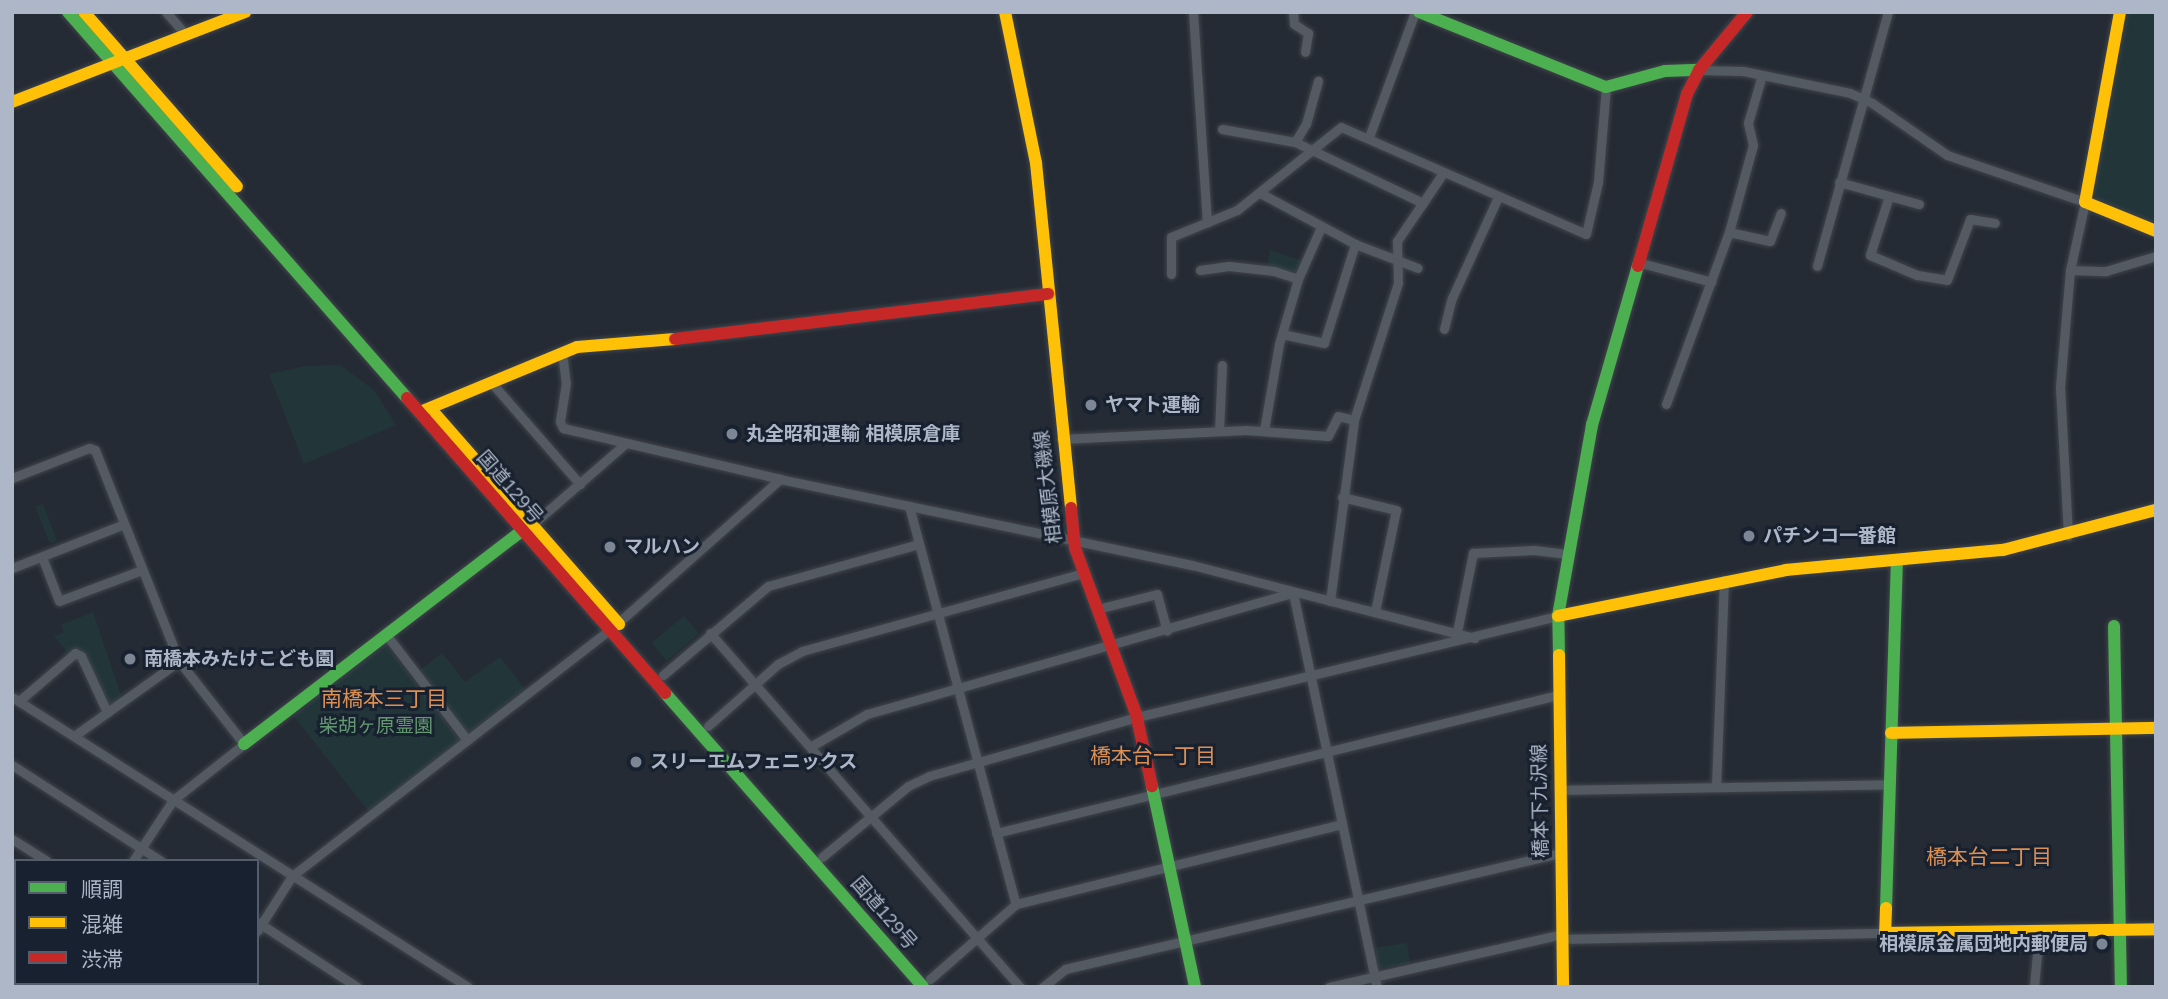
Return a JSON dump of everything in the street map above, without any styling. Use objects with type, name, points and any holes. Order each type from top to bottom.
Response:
[{"type":"main road","name":"国道129号","points":[[68,12],[424,409],[534,523],[614,626],[930,984]]},
{"type":"main road","name":"国道129号","points":[[84,12],[424,409],[521,530],[663,675],[930,984]]},
{"type":"main road","points":[[12,102],[245,12]]},
{"type":"main road","name":"相模原大磯線","points":[[1005,12],[1037,163],[1061,439],[1073,540],[1137,717],[1195,987]]},
{"type":"main road","points":[[1417,12],[1606,87],[1665,71],[1699,70]]},
{"type":"main road","name":"橋本下九沢線","points":[[1563,987],[1558,616],[1567,554],[1592,425],[1641,263],[1680,114],[1699,70],[1747,12]]},
{"type":"main road","points":[[2120,12],[2085,202],[2156,231]]},
{"type":"main road","points":[[424,409],[577,347],[660,343],[832,324],[1048,294]]},
{"type":"main road","points":[[1558,616],[1724,580],[1786,570],[1897,562],[2003,550],[2068,536],[2156,510]]},
{"type":"main road","points":[[244,744],[385,633],[534,523]]},
{"type":"main road","points":[[1897,562],[1885,933],[2156,929]]},
{"type":"main road","points":[[2114,626],[2121,987]]},
{"type":"main road","points":[[1891,733],[2156,729]]},
{"type":"street","points":[[166,12],[186,35]]},
{"type":"street","points":[[1193,12],[1207,223]]},
{"type":"street","points":[[1293,12],[1294,24],[1308,33],[1304,52]]},
{"type":"street","points":[[1369,137],[1417,12]]},
{"type":"street","points":[[1817,266],[1888,12]]},
{"type":"street","points":[[1699,70],[1762,75],[1862,98],[1947,155],[2085,202],[2070,270],[2060,387],[2068,536]]},
{"type":"street","points":[[1666,404],[1729,232],[1753,145],[1748,123],[1762,75]]},
{"type":"street","points":[[1295,142],[1306,124],[1318,81]]},
{"type":"street","points":[[1171,274],[1171,237],[1228,216],[1341,127],[1369,137],[1498,197],[1587,232],[1598,182],[1606,87]]},
{"type":"street","points":[[1222,129],[1295,142],[1423,203]]},
{"type":"street","points":[[1331,601],[1342,497],[1354,420],[1398,283],[1397,241],[1443,173]]},
{"type":"street","points":[[1839,182],[1919,204]]},
{"type":"street","points":[[1260,193],[1355,244],[1418,268]]},
{"type":"street","points":[[1889,196],[1870,255],[1917,275],[1947,280],[1970,219],[1995,223]]},
{"type":"street","points":[[1444,329],[1452,298],[1498,197]]},
{"type":"street","points":[[1729,232],[1770,241],[1781,213]]},
{"type":"street","points":[[1264,430],[1282,334],[1298,279],[1321,227]]},
{"type":"street","points":[[1282,334],[1324,343],[1355,244]]},
{"type":"street","points":[[2070,270],[2106,271],[2156,256]]},
{"type":"street","points":[[1641,263],[1712,282]]},
{"type":"street","points":[[1200,271],[1229,266],[1274,271],[1298,279]]},
{"type":"street","points":[[562,352],[566,383],[561,427],[780,479],[1192,565],[1475,638]]},
{"type":"street","points":[[1219,431],[1222,365]]},
{"type":"street","points":[[490,381],[580,484]]},
{"type":"street","points":[[1061,439],[1264,430],[1328,436],[1338,416],[1354,420]]},
{"type":"street","points":[[534,523],[625,443]]},
{"type":"street","points":[[12,478],[89,448],[96,450],[179,661],[244,744],[173,800],[134,859]]},
{"type":"street","points":[[357,987],[259,926],[292,876],[614,626],[780,479]]},
{"type":"street","points":[[1342,497],[1396,510],[1375,611]]},
{"type":"street","points":[[909,506],[1016,904]]},
{"type":"street","points":[[12,568],[124,524]]},
{"type":"street","points":[[663,675],[768,586],[918,544]]},
{"type":"street","points":[[1457,632],[1473,553],[1534,550],[1567,554]]},
{"type":"street","points":[[42,556],[58,601],[142,570]]},
{"type":"street","points":[[708,726],[754,685],[802,651],[937,611],[1083,573]]},
{"type":"street","points":[[1716,787],[1724,580]]},
{"type":"street","points":[[810,747],[854,719],[1293,593]]},
{"type":"street","points":[[1293,593],[1377,987]]},
{"type":"street","points":[[1097,609],[1157,594],[1167,631]]},
{"type":"street","points":[[822,857],[918,780],[1137,717],[1558,616]]},
{"type":"street","points":[[385,633],[467,740]]},
{"type":"street","points":[[710,633],[1020,987]]},
{"type":"street","points":[[107,712],[81,656],[75,653],[15,699],[468,987]]},
{"type":"street","points":[[74,736],[179,661]]},
{"type":"street","points":[[996,833],[1558,695]]},
{"type":"street","points":[[12,765],[158,859]]},
{"type":"street","points":[[1559,790],[1889,784]]},
{"type":"street","points":[[930,984],[976,937],[1016,904],[1341,824]]},
{"type":"street","points":[[12,839],[44,859]]},
{"type":"street","points":[[1043,987],[1065,969],[1560,853]]},
{"type":"street","points":[[2034,987],[2039,931]]},
{"type":"street","points":[[1329,987],[1562,937],[1885,933]]},
{"type":"green space","points":[[2128,12],[2156,12],[2156,223],[2099,202],[2093,192]]},
{"type":"green space","points":[[1270,250],[1302,261],[1297,272],[1267,267]]},
{"type":"green space","points":[[340,365],[374,390],[396,425],[304,464],[269,374],[307,366]]},
{"type":"green space","points":[[43,504],[57,540],[50,543],[36,507]]},
{"type":"green space","points":[[93,612],[122,698],[110,707],[80,650],[67,652],[54,636],[64,632],[61,625]]},
{"type":"green space","points":[[684,616],[699,634],[667,661],[652,643]]},
{"type":"green space","name":"柴胡ヶ原霊園","points":[[385,644],[460,740],[369,812],[294,715]]},
{"type":"green space","points":[[442,653],[465,682],[500,657],[525,689],[467,734],[419,671]]},
{"type":"green space","points":[[1407,943],[1410,964],[1378,968],[1375,947]]},
{"type":"traffic: fast","points":[[68,12],[407,398]]},
{"type":"traffic: fast","points":[[1419,12],[1606,87],[1665,71],[1699,70]]},
{"type":"traffic: fast","points":[[1559,655],[1558,616],[1592,425],[1638,266]]},
{"type":"traffic: fast","points":[[244,744],[527,527]]},
{"type":"traffic: fast","points":[[1886,908],[1897,562]]},
{"type":"traffic: fast","points":[[2114,626],[2121,987]]},
{"type":"traffic: fast","points":[[665,693],[923,987]]},
{"type":"traffic: fast","points":[[1152,786],[1195,987]]},
{"type":"traffic: slow","points":[[84,12],[237,187]]},
{"type":"traffic: slow","points":[[12,102],[245,12]]},
{"type":"traffic: slow","points":[[1005,12],[1036,163],[1071,508]]},
{"type":"traffic: slow","points":[[2120,12],[2085,202],[2156,231]]},
{"type":"traffic: slow","points":[[420,412],[577,347],[675,339]]},
{"type":"traffic: slow","points":[[436,415],[619,624]]},
{"type":"traffic: slow","points":[[1558,616],[1786,570],[2003,550],[2156,510]]},
{"type":"traffic: slow","points":[[1559,655],[1563,987]]},
{"type":"traffic: slow","points":[[1891,733],[2156,728]]},
{"type":"traffic: slow","points":[[1886,908],[1885,933],[2156,929]]},
{"type":"traffic: jam","points":[[1638,266],[1687,94],[1699,70],[1747,12]]},
{"type":"traffic: jam","points":[[675,339],[1048,294]]},
{"type":"traffic: jam","points":[[407,398],[665,693]]},
{"type":"traffic: jam","points":[[1071,508],[1075,548],[1136,714],[1152,786]]},
{"type":"place","name":"ヤマト運輸","points":[[1091,405]]},
{"type":"place","name":"丸全昭和運輸 相模原倉庫","points":[[732,434]]},
{"type":"place","name":"パチンコ一番館","points":[[1749,536]]},
{"type":"place","name":"マルハン","points":[[610,547]]},
{"type":"place","name":"南橋本みたけこども園","points":[[130,659]]},
{"type":"place","name":"スリーエムフェニックス","points":[[636,762]]},
{"type":"place","name":"相模原金属団地内郵便局","points":[[2102,944]]},
{"type":"district","name":"南橋本三丁目","points":[[384,699]]},
{"type":"district","name":"橋本台一丁目","points":[[1153,756]]},
{"type":"district","name":"橋本台二丁目","points":[[1989,857]]}]
